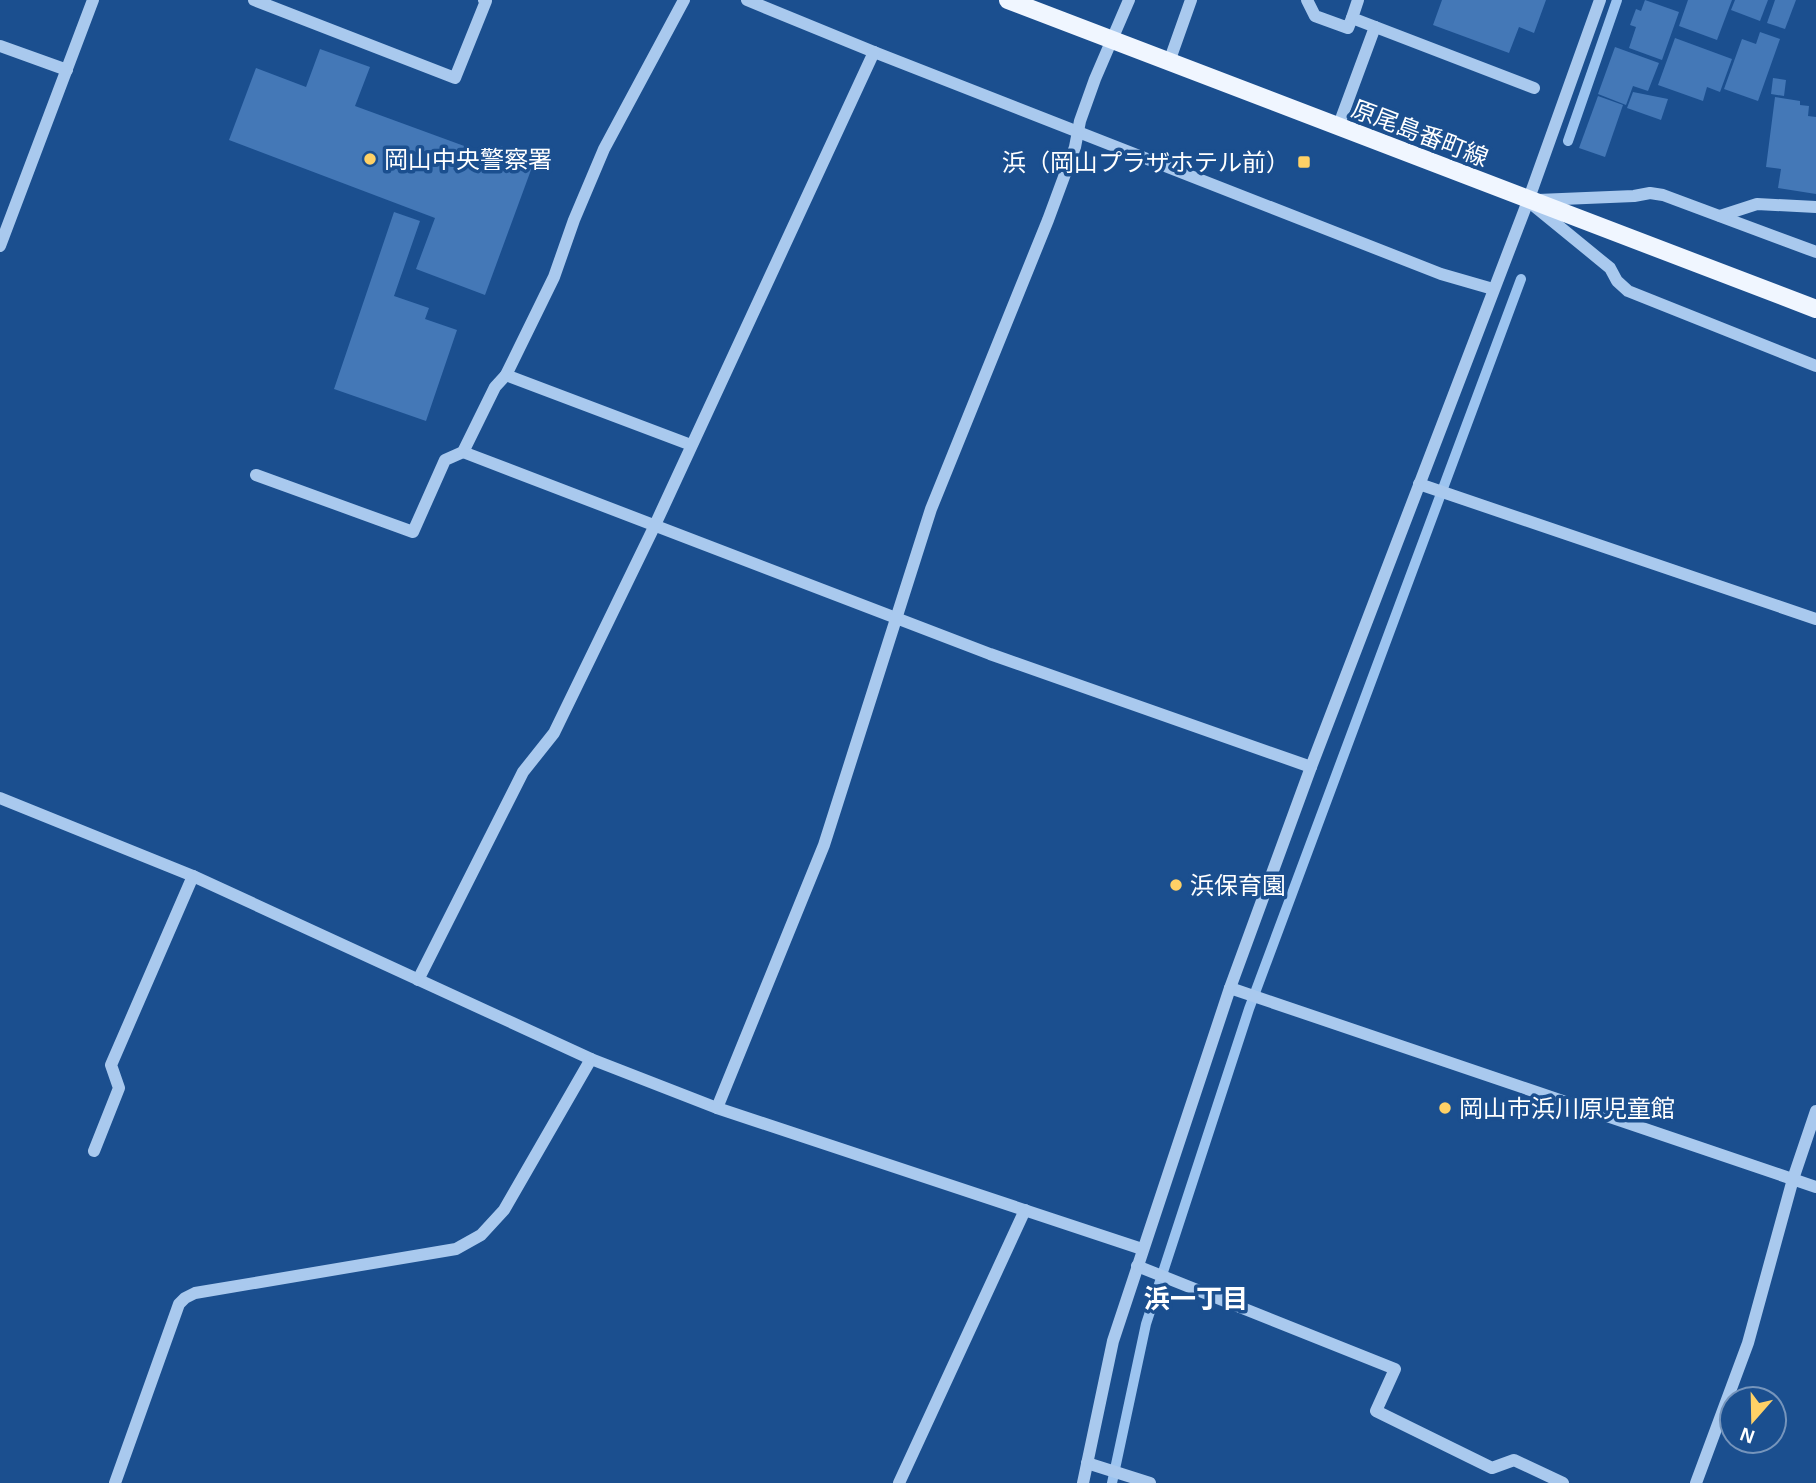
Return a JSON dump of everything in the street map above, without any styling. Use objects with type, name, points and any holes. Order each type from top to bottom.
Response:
[{"type":"main road","name":"原尾島番町線","points":[[1007,0],[1816,309]]},
{"type":"street","points":[[0,246],[93,0]]},
{"type":"street","points":[[254,0],[455,78],[486,1],[484,0]]},
{"type":"street","points":[[256,475],[414,532],[445,460],[463,452],[495,387],[506,375],[554,277],[574,220],[604,149],[684,0]]},
{"type":"street","points":[[747,0],[1441,274],[1493,289]]},
{"type":"street","points":[[717,1108],[824,845],[931,509],[1048,220],[1095,79],[1129,0]]},
{"type":"street","points":[[1169,62],[1191,0]]},
{"type":"street","points":[[1307,0],[1315,16],[1348,28],[1358,0]]},
{"type":"street","points":[[1083,1483],[1113,1341],[1230,988],[1311,767],[1528,201],[1600,0]]},
{"type":"street","points":[[1352,18],[1534,88]]},
{"type":"street","points":[[1338,127],[1375,27]]},
{"type":"street","points":[[0,46],[67,70]]},
{"type":"street","points":[[418,980],[523,772],[554,733],[655,525],[874,52]]},
{"type":"street","points":[[1528,201],[1650,193],[1677,200],[1816,252]]},
{"type":"street","points":[[1528,201],[1610,268],[1617,281],[1628,292],[1816,366]]},
{"type":"street","points":[[1720,216],[1758,204],[1816,207]]},
{"type":"street","points":[[506,375],[691,445]]},
{"type":"street","points":[[463,452],[895,618],[1311,767]]},
{"type":"street","points":[[1419,484],[1816,619]]},
{"type":"street","points":[[0,798],[193,876],[591,1059],[717,1108],[1142,1249]]},
{"type":"street","points":[[94,1151],[119,1088],[111,1065],[193,876]]},
{"type":"street","points":[[1230,988],[1816,1187]]},
{"type":"street","points":[[115,1483],[179,1304],[185,1298],[195,1293],[456,1249],[481,1235],[504,1210],[591,1059]]},
{"type":"street","points":[[1696,1483],[1748,1343],[1793,1179],[1816,1111]]},
{"type":"street","points":[[899,1483],[1025,1210]]},
{"type":"street","points":[[1137,1266],[1395,1369],[1376,1411],[1492,1468],[1514,1460],[1563,1483]]},
{"type":"street","points":[[1087,1463],[1150,1483]]},
{"type":"building","points":[[1442,0],[1546,0],[1534,33],[1519,27],[1509,53],[1433,25]]},
{"type":"building","points":[[1645,0],[1679,12],[1662,60],[1629,48],[1636,27],[1630,25],[1636,9],[1641,11]]},
{"type":"building","points":[[1688,0],[1732,0],[1717,40],[1679,26]]},
{"type":"building","points":[[1735,0],[1768,0],[1760,21],[1731,10]]},
{"type":"building","points":[[1775,0],[1796,0],[1785,29],[1767,23]]},
{"type":"building","points":[[1760,32],[1780,39],[1758,101],[1724,89],[1742,39],[1756,44]]},
{"type":"building","points":[[1675,38],[1732,59],[1720,92],[1707,87],[1703,101],[1658,85]]},
{"type":"building","points":[[1615,47],[1659,63],[1648,91],[1633,86],[1626,105],[1598,94]]},
{"type":"building","points":[[320,49],[370,67],[355,106],[497,158],[501,146],[535,159],[485,295],[416,269],[435,218],[229,140],[256,68],[306,87]]},
{"type":"building","points":[[1773,78],[1786,80],[1784,96],[1771,94]]},
{"type":"building","points":[[1633,92],[1668,99],[1661,120],[1627,108]]},
{"type":"building","points":[[1598,96],[1623,105],[1605,157],[1579,148]]},
{"type":"building","points":[[1775,97],[1800,101],[1800,105],[1809,106],[1808,116],[1816,117],[1816,194],[1778,188],[1781,169],[1766,167]]},
{"type":"building","points":[[394,212],[420,221],[394,296],[429,308],[425,319],[457,330],[426,421],[334,389]]},
{"type":"waterway","points":[[1568,141],[1617,0]]},
{"type":"waterway","points":[[1112,1483],[1146,1324],[1249,1009],[1521,279]]},
{"type":"place","name":"岡山中央警察署","points":[[370,159]]},
{"type":"place","name":"浜（岡山プラザホテル前）","points":[[1304,162]]},
{"type":"place","name":"浜保育園","points":[[1176,885]]},
{"type":"place","name":"岡山市浜川原児童館","points":[[1445,1108]]},
{"type":"district","name":"浜一丁目","points":[[1196,1299]]}]
